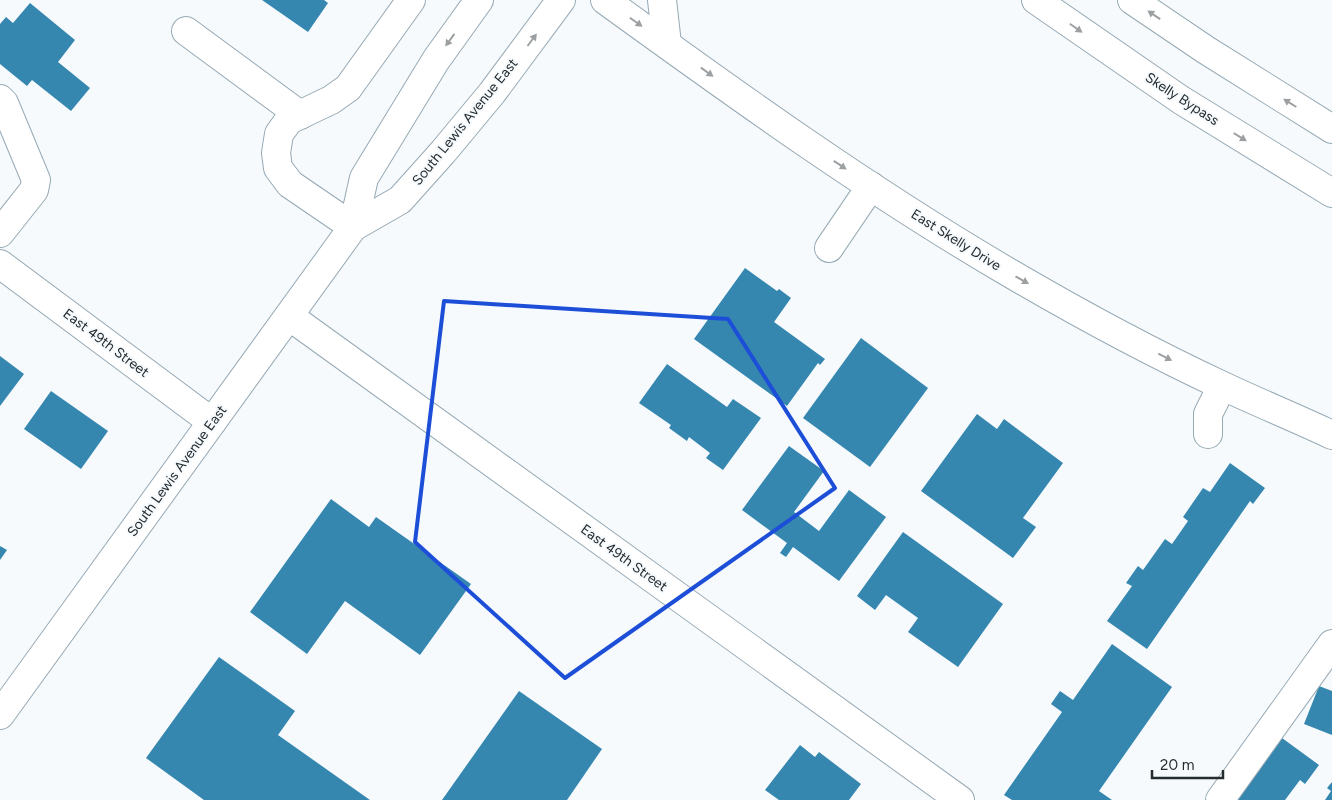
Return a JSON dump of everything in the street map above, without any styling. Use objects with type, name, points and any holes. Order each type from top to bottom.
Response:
[{"type":"main road","points":[[353,227],[290,184],[278,168],[276,153],[279,134],[289,120],[331,100],[348,88],[412,0]]},
{"type":"main road","name":"South Lewis Avenue East","points":[[0,714],[353,227],[364,178],[436,60],[479,0]]},
{"type":"main road","name":"South Lewis Avenue East","points":[[353,227],[400,200],[492,93],[561,0]]},
{"type":"main road","name":"East Skelly Drive","points":[[605,0],[871,186],[1010,273],[1117,332],[1222,386],[1332,435]]},
{"type":"main road","points":[[662,0],[667,44]]},
{"type":"main road","name":"Skelly Bypass","points":[[1036,0],[1181,100],[1332,193]]},
{"type":"main road","points":[[1132,0],[1206,50],[1332,129]]},
{"type":"main road","points":[[186,31],[300,115]]},
{"type":"main road","points":[[0,99],[4,103],[36,180],[34,190],[0,233]]},
{"type":"main road","points":[[829,248],[871,186]]},
{"type":"main road","name":"East 49th Street","points":[[0,264],[212,422]]},
{"type":"main road","name":"East 49th Street","points":[[289,316],[960,800]]},
{"type":"main road","points":[[1208,434],[1208,414],[1222,386]]},
{"type":"main road","points":[[1220,800],[1331,646]]},
{"type":"highlighted area","points":[[444,301],[728,319],[835,488],[565,678],[415,542]]},
{"type":"building","points":[[262,0],[324,0],[328,3],[308,32]]},
{"type":"building","points":[[30,3],[75,40],[58,62],[90,88],[71,111],[32,80],[27,86],[0,64],[0,24],[6,17],[13,23]]},
{"type":"building","points":[[745,268],[777,291],[779,289],[791,298],[774,322],[825,359],[820,365],[818,363],[787,406],[694,339]]},
{"type":"building","points":[[861,338],[928,388],[870,467],[803,418]]},
{"type":"building","points":[[0,356],[24,374],[0,406]]},
{"type":"building","points":[[667,364],[727,407],[733,399],[761,418],[723,470],[706,458],[710,453],[689,437],[687,441],[669,428],[671,425],[639,403]]},
{"type":"building","points":[[51,391],[108,431],[81,469],[24,429]]},
{"type":"building","points":[[977,414],[997,429],[1004,419],[1063,463],[1023,518],[1036,527],[1013,558],[921,491]]},
{"type":"building","points":[[789,446],[824,471],[794,512],[819,531],[849,490],[886,517],[839,581],[793,547],[786,557],[780,553],[787,543],[742,510]]},
{"type":"building","points":[[1230,463],[1265,488],[1253,504],[1250,501],[1147,649],[1107,621],[1132,586],[1126,583],[1138,566],[1143,570],[1165,539],[1172,544],[1188,521],[1183,517],[1203,488],[1210,492]]},
{"type":"building","points":[[331,499],[369,527],[376,517],[471,584],[420,655],[345,601],[307,654],[250,612]]},
{"type":"building","points":[[903,532],[1003,604],[958,667],[908,632],[918,618],[886,595],[875,610],[857,596]]},
{"type":"building","points":[[0,546],[7,550],[0,560]]},
{"type":"building","points":[[1112,644],[1172,687],[1099,791],[1112,800],[1012,800],[1004,795],[1062,712],[1051,704],[1060,691],[1073,700]]},
{"type":"building","points":[[219,657],[295,711],[278,735],[370,800],[204,800],[146,758]]},
{"type":"building","points":[[1319,686],[1332,691],[1332,735],[1304,724]]},
{"type":"building","points":[[519,691],[602,749],[567,800],[442,800]]},
{"type":"building","points":[[1282,738],[1319,765],[1305,784],[1300,780],[1285,800],[1237,800]]},
{"type":"building","points":[[800,745],[815,757],[819,752],[861,784],[849,800],[779,800],[765,790]]},
{"type":"building","points":[[1332,782],[1332,800],[1325,800],[1331,791],[1327,788]]}]
